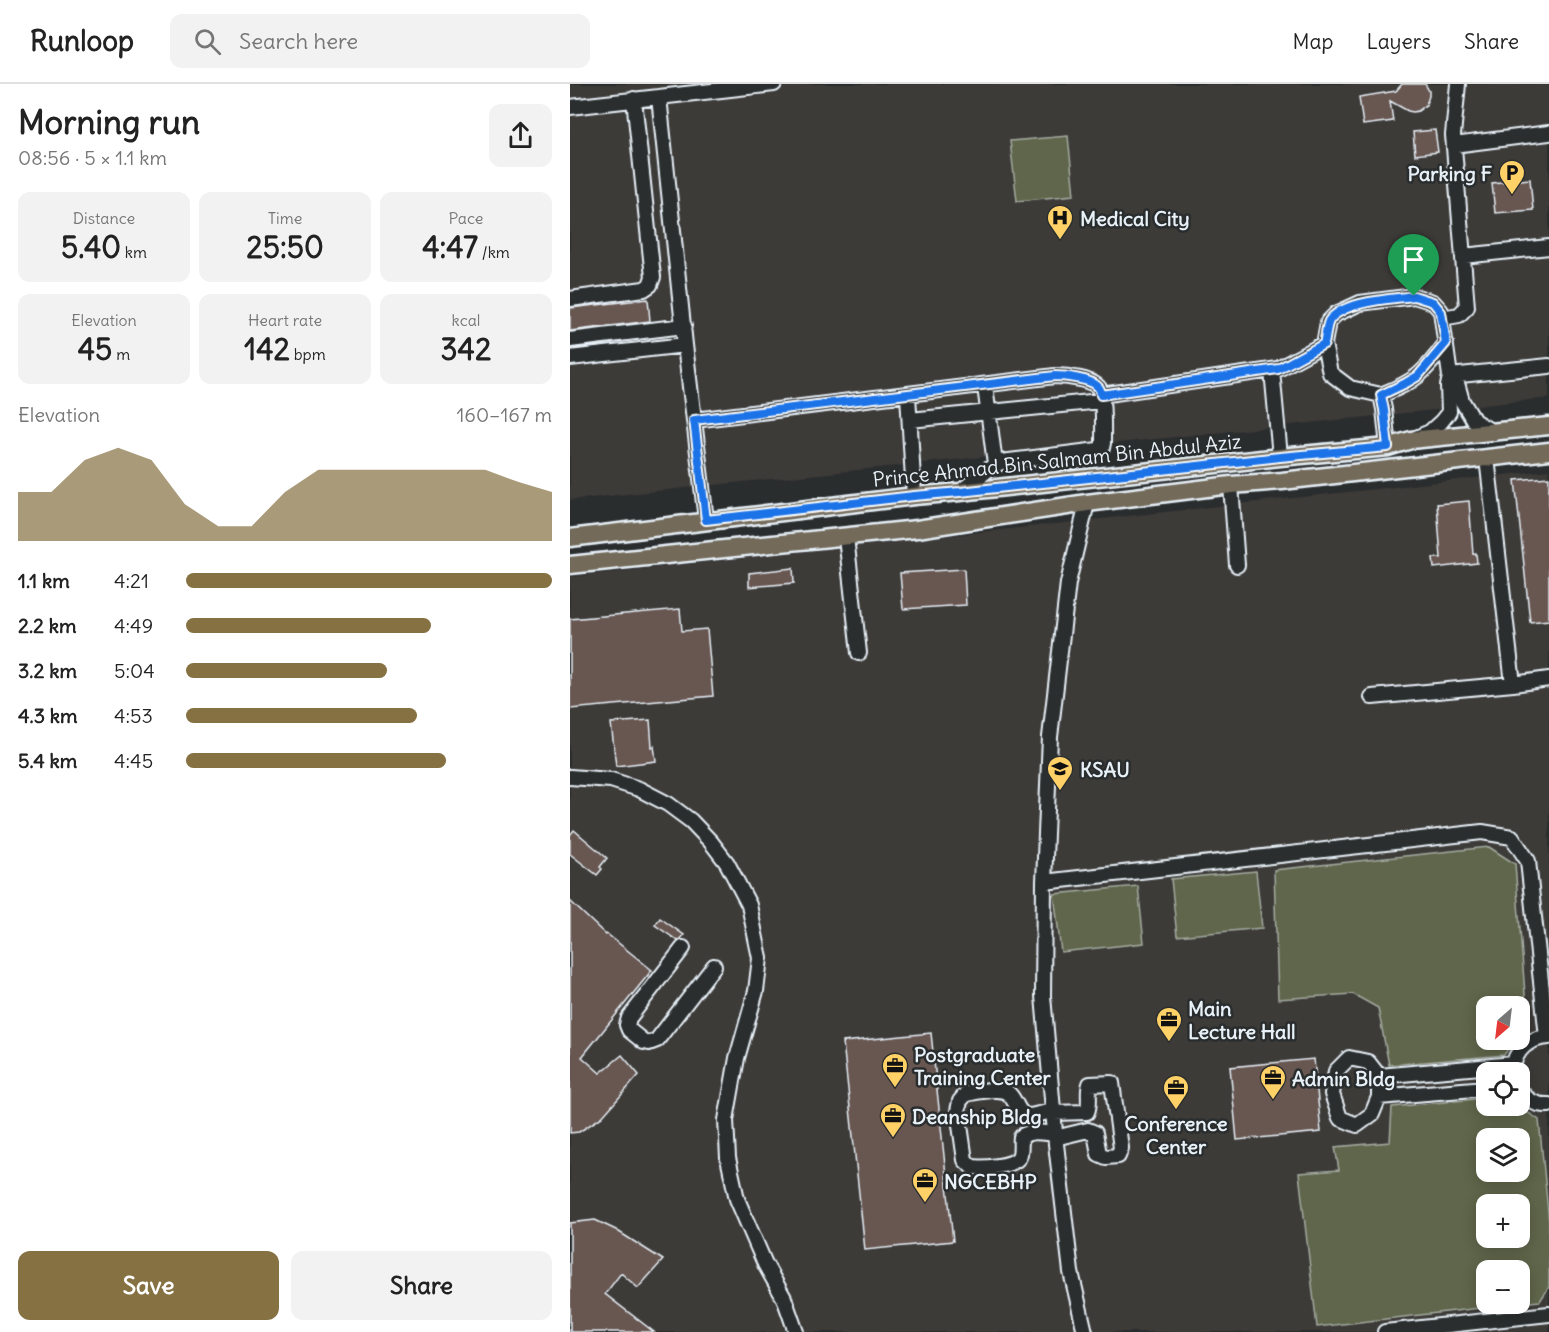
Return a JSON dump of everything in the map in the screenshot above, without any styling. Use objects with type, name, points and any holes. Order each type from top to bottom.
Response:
[{"type":"main road","name":"Prince Ahmad Bin Salmam Bin Abdul Aziz","points":[[570,538],[914,496],[1388,447],[1410,440],[1549,426]]},
{"type":"main road","points":[[570,565],[917,529],[1087,503],[1231,485],[1549,451]]},
{"type":"main road","points":[[1280,457],[1282,481]]},
{"type":"street","points":[[570,106],[640,94],[774,84]]},
{"type":"street","points":[[1442,318],[1459,315],[1467,307],[1454,145],[1458,84]]},
{"type":"street","points":[[664,92],[685,345],[706,520]]},
{"type":"street","points":[[570,299],[644,290],[650,285],[653,277],[640,94]]},
{"type":"street","points":[[1454,145],[1549,133]]},
{"type":"street","points":[[1463,256],[1549,247]]},
{"type":"street","points":[[1410,440],[1430,432],[1449,412],[1450,376],[1446,343],[1441,312],[1433,302],[1414,296],[1360,303],[1336,314],[1328,322],[1324,344],[1330,373],[1350,388],[1381,395],[1418,376],[1446,343]]},
{"type":"street","points":[[570,340],[684,326]]},
{"type":"street","points":[[910,420],[1101,398],[1278,369],[1324,344]]},
{"type":"street","points":[[570,358],[685,345]]},
{"type":"street","points":[[1450,376],[1549,366]]},
{"type":"street","points":[[1272,370],[1280,457]]},
{"type":"street","points":[[694,420],[1055,376],[1067,376],[1094,383],[1100,390],[1104,443],[1102,448],[1001,462],[995,464],[960,492]]},
{"type":"street","points":[[1450,376],[1457,383],[1462,401],[1474,421],[1494,433]]},
{"type":"street","points":[[985,386],[995,464]]},
{"type":"street","points":[[909,395],[914,496]]},
{"type":"street","points":[[1381,395],[1388,447]]},
{"type":"street","points":[[1487,458],[1513,684]]},
{"type":"street","points":[[1231,485],[1238,565]]},
{"type":"street","points":[[1085,1332],[1071,1272],[1055,1136],[1043,996],[1044,882],[1050,737],[1068,583],[1087,503]]},
{"type":"street","points":[[846,537],[859,653]]},
{"type":"street","points":[[1372,697],[1549,679]]},
{"type":"street","points":[[570,777],[612,780],[639,789],[676,810],[691,821],[711,842],[727,863],[749,905],[760,958],[756,991],[737,1059],[726,1120],[728,1158],[737,1199],[765,1264],[784,1298],[796,1332]]},
{"type":"street","points":[[1044,882],[1482,832],[1512,837],[1528,861],[1548,1037],[1526,1044],[1518,1053],[1515,1062]]},
{"type":"street","points":[[683,948],[629,1017],[627,1025],[629,1030],[644,1042],[657,1040],[714,966]]},
{"type":"street","points":[[1349,1058],[1368,1062],[1378,1076],[1379,1098],[1372,1114],[1358,1125],[1340,1118],[1332,1094],[1336,1071],[1349,1058]]},
{"type":"street","points":[[1378,1076],[1476,1070]]},
{"type":"street","points":[[1112,1083],[1121,1148],[1118,1156],[1099,1154],[1095,1133],[1088,1130],[1055,1136],[1026,1133],[1021,1137],[1018,1159],[1006,1164],[972,1167],[965,1160],[958,1106],[966,1094],[998,1090],[1008,1093],[1018,1109],[1025,1115],[1053,1112],[1087,1112],[1090,1084],[1112,1083]]},
{"type":"street","points":[[1379,1098],[1476,1090]]},
{"type":"street","points":[[1530,1100],[1549,1105]]},
{"type":"street","points":[[1385,1332],[1549,1314]]},
{"type":"shaded area","name":"Medical City","points":[[570,84],[1549,84],[1549,398],[570,500]]},
{"type":"shaded area","name":"KSAU","points":[[1549,470],[1549,1332],[570,1332],[570,577]]},
{"type":"green space","points":[[1068,136],[1074,195],[1017,201],[1010,141]]},
{"type":"green space","points":[[1489,847],[1515,864],[1525,996],[1476,996],[1476,1050],[1507,1050],[1504,1055],[1389,1065],[1378,1008],[1353,994],[1278,999],[1274,870]]},
{"type":"green space","points":[[1256,871],[1262,928],[1177,936],[1171,879]]},
{"type":"green space","points":[[1138,886],[1144,943],[1061,952],[1054,894]]},
{"type":"green space","points":[[1476,1099],[1476,1116],[1530,1116],[1530,1114],[1539,1120],[1549,1222],[1549,1287],[1540,1301],[1530,1302],[1530,1260],[1476,1260],[1476,1309],[1317,1327],[1299,1173],[1339,1170],[1335,1147],[1390,1142],[1392,1107]]},
{"type":"building","points":[[1402,84],[1425,84],[1429,91],[1426,105],[1413,112],[1390,101],[1393,121],[1363,125],[1359,97],[1396,91]]},
{"type":"building","points":[[1435,130],[1438,152],[1415,155],[1413,132]]},
{"type":"building","name":"Parking F","points":[[1530,179],[1533,210],[1495,213],[1492,183]]},
{"type":"building","points":[[648,299],[650,321],[570,331],[570,308]]},
{"type":"building","points":[[1549,477],[1549,620],[1530,622],[1515,480]]},
{"type":"building","points":[[1469,501],[1473,554],[1476,553],[1477,563],[1434,568],[1433,558],[1441,558],[1437,504]]},
{"type":"building","points":[[793,568],[794,583],[749,587],[749,573]]},
{"type":"building","points":[[964,569],[966,605],[903,609],[900,573]]},
{"type":"building","points":[[680,609],[682,631],[707,629],[713,696],[570,709],[570,619]]},
{"type":"building","points":[[650,720],[652,747],[654,746],[656,761],[616,766],[611,723]]},
{"type":"building","points":[[574,830],[607,858],[597,875],[570,854],[570,835]]},
{"type":"building","points":[[570,901],[606,935],[652,970],[582,1057],[600,1073],[622,1055],[639,1075],[602,1117],[579,1132],[570,1133]]},
{"type":"building","points":[[660,918],[684,935],[680,940],[678,941],[655,925]]},
{"type":"building","points":[[931,1033],[953,1241],[865,1250],[843,1042]]},
{"type":"building","points":[[1314,1059],[1321,1132],[1237,1140],[1230,1067]]},
{"type":"building","points":[[595,1220],[616,1230],[663,1260],[638,1288],[621,1273],[605,1294],[654,1332],[570,1332],[570,1223]]},
{"type":"place","name":"Parking F","points":[[1512,196]]},
{"type":"place","name":"Medical City","points":[[1060,241]]},
{"type":"place","name":"KSAU","points":[[1060,792]]},
{"type":"place","name":"Main Lecture Hall","points":[[1169,1043]]},
{"type":"place","name":"Postgraduate Training Center","points":[[895,1089]]},
{"type":"place","name":"Admin Bldg","points":[[1273,1101]]},
{"type":"place","name":"Conference Center","points":[[1176,1111]]},
{"type":"place","name":"Deanship Bldg","points":[[893,1139]]},
{"type":"place","name":"NGCEBHP","points":[[925,1204]]},
{"type":"route","points":[[1414,296],[1433,302],[1441,312],[1446,343],[1418,376],[1381,395],[1388,447],[706,520],[694,420],[1055,376],[1067,376],[1094,383],[1098,386],[1101,395],[1278,369],[1324,344],[1328,322],[1336,314],[1360,303],[1414,296]]}]
